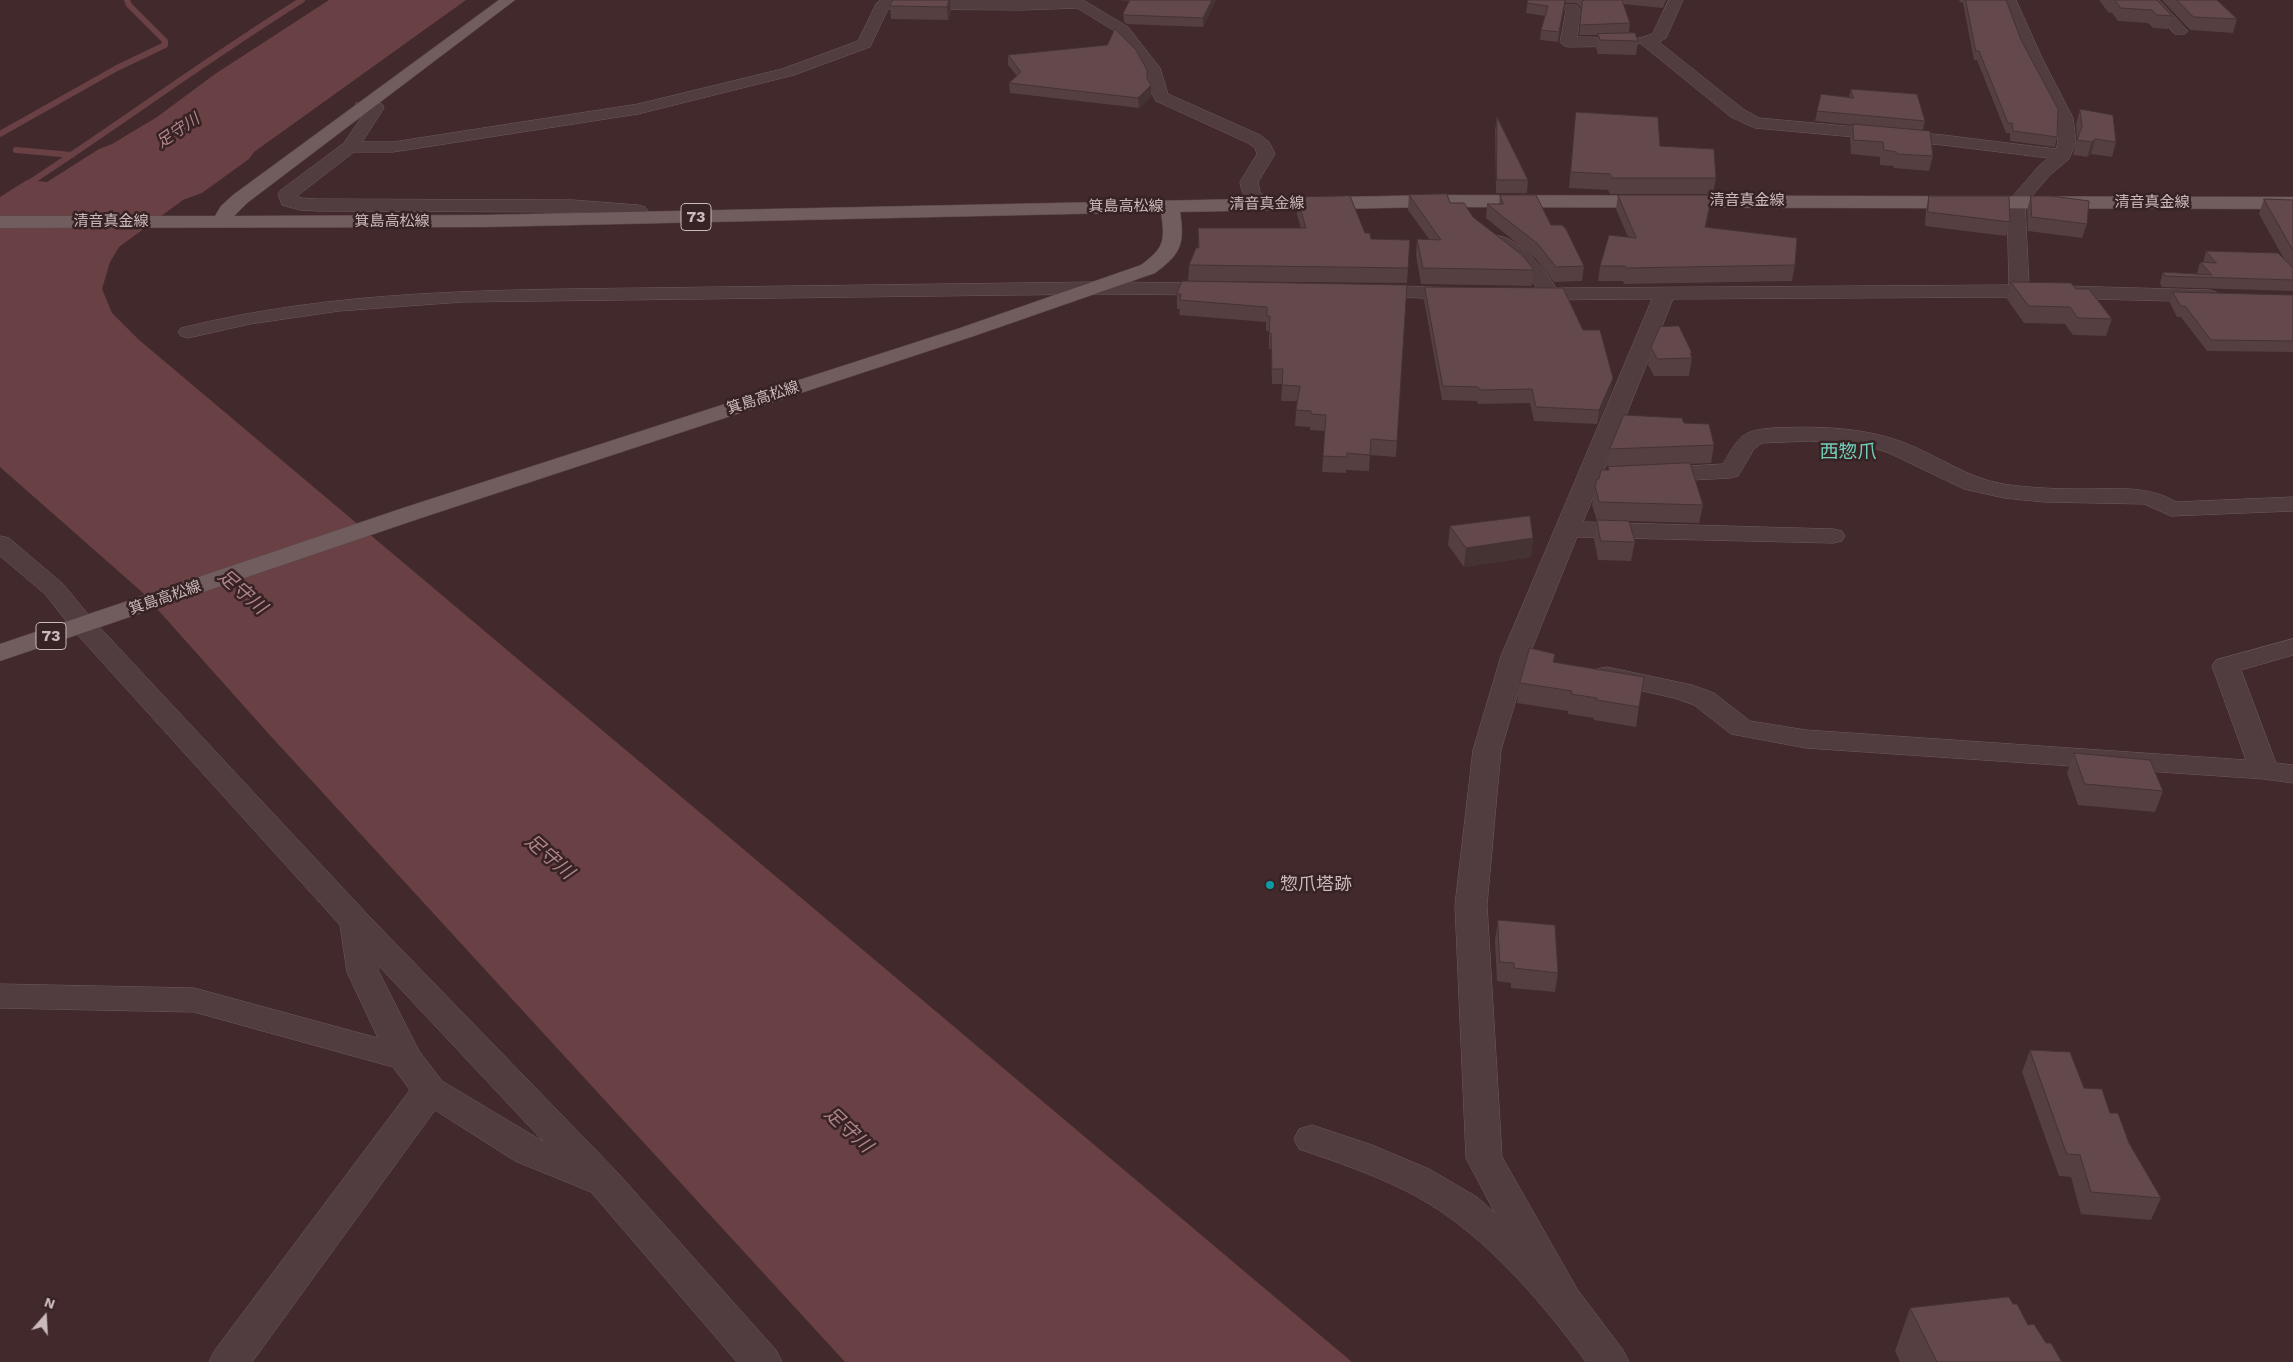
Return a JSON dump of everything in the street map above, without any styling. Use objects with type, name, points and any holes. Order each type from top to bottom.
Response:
[{"type":"main road","points":[[221,222],[228,210],[240,199],[508,0]]},
{"type":"main road","name":"清音真金線","points":[[1170,206],[1462,201],[2293,203]]},
{"type":"main road","name":"箕島高松線","points":[[0,653],[391,520],[1148,269],[1165,258],[1172,248],[1174,239],[1170,206],[485,222],[221,222]]},
{"type":"main road","name":"清音真金線","points":[[0,222],[221,222]]},
{"type":"street","points":[[1571,8],[1574,10],[1568,42],[1611,43],[1658,38],[1676,0]]},
{"type":"street","points":[[2009,0],[2034,58],[2065,118],[2067,142],[2064,155],[2044,172],[2016,203],[2019,291]]},
{"type":"street","points":[[2151,0],[2180,31]]},
{"type":"street","points":[[350,147],[394,147],[561,120],[631,111],[752,82],[788,72],[864,44],[883,4],[1022,6],[1075,2],[1102,10],[1123,30],[1137,46],[1155,74],[1157,89],[1162,97],[1263,146],[1266,154],[1249,182],[1251,194],[1263,204]]},
{"type":"street","points":[[1646,40],[1736,112],[1755,123],[1928,138],[2064,155]]},
{"type":"street","points":[[362,107],[376,108],[350,147],[287,194],[289,201],[317,205],[573,206],[638,211],[644,218]]},
{"type":"street","points":[[1462,201],[1478,225],[1528,263],[1543,280],[1549,294]]},
{"type":"street","points":[[188,332],[250,318],[339,306],[462,296],[1094,288],[1233,289]]},
{"type":"street","points":[[1350,290],[1477,294]]},
{"type":"street","points":[[1513,294],[2019,291],[2224,296]]},
{"type":"street","points":[[1563,1301],[1484,1158],[1471,905],[1487,750],[1515,656],[1568,529],[1599,477],[1665,293]]},
{"type":"street","points":[[1638,475],[1730,471],[1742,446],[1748,440],[1757,436],[1834,435],[1888,445],[1959,479],[2007,491],[2055,495],[2144,497],[2156,500],[2171,509],[2293,504]]},
{"type":"street","points":[[1568,529],[1833,536]]},
{"type":"street","points":[[0,543],[93,622],[356,922],[604,1182],[762,1362]]},
{"type":"street","points":[[2264,770],[2226,666],[2293,647]]},
{"type":"street","points":[[1515,656],[1543,662]]},
{"type":"street","points":[[1580,669],[1682,691],[1704,699],[1742,728],[1772,734],[1806,739],[2264,770],[2293,774]]},
{"type":"street","points":[[356,922],[363,972],[405,1058],[430,1090],[528,1151],[604,1182]]},
{"type":"street","points":[[0,996],[194,1000],[405,1058]]},
{"type":"street","points":[[229,1362],[430,1090]]},
{"type":"street","points":[[1312,1139],[1359,1155],[1416,1179],[1464,1208],[1515,1252],[1563,1301],[1609,1362]]},
{"type":"water","name":"足守川","points":[[329,0],[466,0],[254,152],[249,159],[202,193],[183,200],[119,247],[110,262],[102,289],[112,313],[138,339],[1352,1362],[845,1362],[267,732],[142,592],[0,467],[0,197],[27,180],[47,182],[99,149],[112,144],[157,117],[215,74]]},
{"type":"building","points":[[893,0],[949,0],[947,7],[890,6]]},
{"type":"building","points":[[1130,0],[1212,0],[1203,18],[1123,14]]},
{"type":"building","points":[[1528,0],[1565,0],[1559,32],[1541,30],[1548,6],[1527,3]]},
{"type":"building","points":[[1583,0],[1622,0],[1630,23],[1580,25]]},
{"type":"building","points":[[1966,0],[2006,0],[2021,40],[2058,109],[2057,137],[2013,131],[2012,123],[2008,123],[1979,51],[1976,51]]},
{"type":"building","points":[[2115,0],[2157,0],[2172,16],[2157,15],[2152,10],[2121,8]]},
{"type":"building","points":[[2177,0],[2217,0],[2237,19],[2194,17]]},
{"type":"building","points":[[1115,29],[1136,50],[1147,70],[1147,79],[1151,85],[1138,98],[1009,83],[1021,72],[1008,55],[1107,45]]},
{"type":"building","points":[[1635,33],[1638,41],[1600,40],[1598,34]]},
{"type":"building","points":[[1851,89],[1917,94],[1925,121],[1817,111],[1821,94],[1853,98]]},
{"type":"building","points":[[2080,109],[2113,115],[2116,142],[2095,139],[2092,142],[2077,140],[2082,127]]},
{"type":"building","points":[[1576,112],[1658,117],[1660,146],[1714,149],[1716,178],[1612,178],[1610,174],[1571,172]]},
{"type":"building","points":[[1497,117],[1528,180],[1497,180]]},
{"type":"building","points":[[1853,124],[1930,131],[1933,156],[1897,154],[1896,152],[1884,150],[1883,142],[1854,140]]},
{"type":"building","points":[[1447,194],[1450,203],[1464,203],[1473,217],[1522,255],[1534,270],[1423,268],[1417,239],[1441,240],[1409,195]]},
{"type":"building","points":[[1500,195],[1536,195],[1551,225],[1562,225],[1566,229],[1584,266],[1556,267],[1538,244],[1487,204],[1503,204]]},
{"type":"building","points":[[1618,195],[1712,195],[1705,227],[1797,238],[1795,265],[1627,268],[1625,266],[1600,266],[1609,235],[1636,238]]},
{"type":"building","points":[[1350,196],[1365,233],[1370,233],[1371,239],[1410,240],[1408,268],[1189,265],[1196,248],[1199,248],[1198,228],[1306,228],[1298,200],[1306,200],[1305,197]]},
{"type":"building","points":[[1929,196],[2009,196],[2010,222],[1928,212]]},
{"type":"building","points":[[2031,196],[2052,196],[2089,201],[2087,224],[2032,217]]},
{"type":"building","points":[[2264,199],[2293,200],[2293,250]]},
{"type":"building","points":[[2206,251],[2278,253],[2293,268],[2293,280],[2165,276],[2163,272],[2212,275],[2200,262],[2216,263]]},
{"type":"building","points":[[1182,281],[1407,285],[1397,441],[1371,439],[1370,455],[1347,453],[1347,457],[1323,456],[1326,415],[1296,410],[1300,386],[1282,385],[1283,369],[1272,369],[1271,333],[1269,333],[1270,316],[1267,316],[1267,307],[1180,300],[1181,294],[1177,294]]},
{"type":"building","points":[[2011,282],[2071,283],[2076,289],[2089,289],[2112,319],[2078,318],[2070,307],[2029,306]]},
{"type":"building","points":[[1425,287],[1563,288],[1583,330],[1600,330],[1613,378],[1599,410],[1536,407],[1532,389],[1480,390],[1478,387],[1443,386]]},
{"type":"building","points":[[2173,292],[2293,295],[2293,341],[2211,340],[2185,306],[2181,306]]},
{"type":"building","points":[[1679,326],[1692,353],[1690,353],[1692,358],[1657,359],[1651,347],[1660,327]]},
{"type":"building","points":[[1624,415],[1682,418],[1684,423],[1709,424],[1714,445],[1610,449]]},
{"type":"building","points":[[1690,463],[1703,505],[1599,502],[1595,486],[1601,470],[1609,470],[1608,467]]},
{"type":"building","points":[[1530,516],[1533,538],[1466,548],[1450,526]]},
{"type":"building","points":[[1597,520],[1629,521],[1635,542],[1601,541]]},
{"type":"building","points":[[1530,648],[1555,654],[1553,662],[1644,677],[1639,707],[1571,694],[1572,691],[1520,683]]},
{"type":"building","points":[[2074,753],[2150,760],[2163,791],[2085,784]]},
{"type":"building","points":[[1498,920],[1555,925],[1558,973],[1514,968],[1514,963],[1500,962]]},
{"type":"building","points":[[2030,1050],[2070,1052],[2084,1088],[2102,1089],[2110,1113],[2118,1113],[2129,1143],[2161,1198],[2091,1192],[2080,1155],[2067,1154]]},
{"type":"building","points":[[2009,1297],[2013,1304],[2017,1304],[2028,1325],[2034,1324],[2046,1343],[2051,1343],[2062,1362],[1937,1362],[1910,1308]]},
{"type":"waterway","points":[[0,134],[117,68],[165,45],[165,41],[129,5],[127,0]]},
{"type":"waterway","points":[[71,155],[302,0]]},
{"type":"waterway","points":[[16,150],[71,155]]},
{"type":"waterway","points":[[23,187],[71,155]]},
{"type":"place","name":"惣爪塔跡","points":[[1270,885]]},
{"type":"district","name":"西惣爪","points":[[1848,452]]}]
